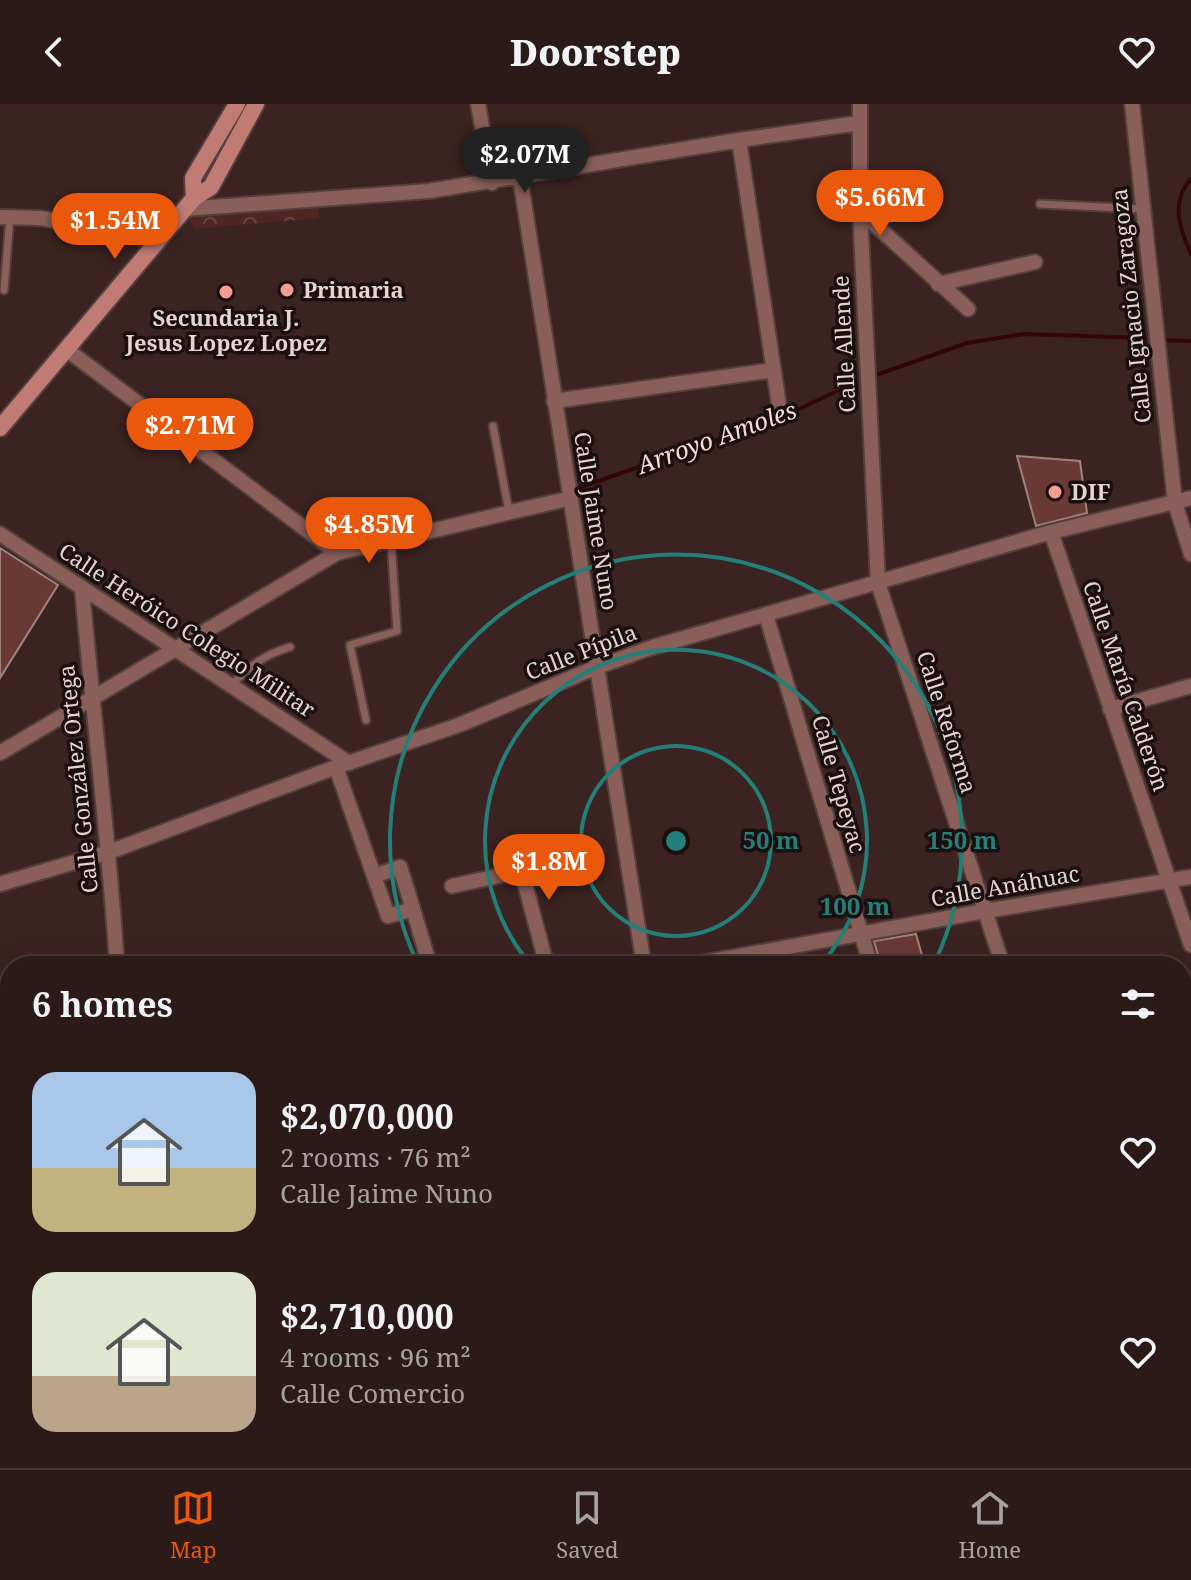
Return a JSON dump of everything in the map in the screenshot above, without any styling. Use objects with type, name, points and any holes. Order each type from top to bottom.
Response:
[{"type":"street","points":[[190,204],[193,178],[237,104]]},
{"type":"street","points":[[0,428],[190,204],[211,187],[256,104]]},
{"type":"street","points":[[478,104],[492,183]]},
{"type":"street","name":"Calle Allende","points":[[860,104],[860,211],[878,583]]},
{"type":"street","name":"Calle Ignacio Zaragoza","points":[[1132,104],[1175,503],[1191,554]]},
{"type":"street","points":[[190,204],[429,191],[859,123]]},
{"type":"street","points":[[739,140],[779,405]]},
{"type":"street","name":"Calle Jaime Nuno","points":[[520,177],[642,956]]},
{"type":"street","points":[[860,211],[968,309]]},
{"type":"street","points":[[5,217],[40,218],[159,240]]},
{"type":"street","points":[[938,284],[1035,262]]},
{"type":"street","points":[[66,349],[337,553]]},
{"type":"street","points":[[554,401],[774,370]]},
{"type":"street","points":[[0,753],[337,553],[571,498]]},
{"type":"street","name":"Calle Pípila","points":[[0,884],[109,852],[459,725],[653,647],[1051,532],[1191,498]]},
{"type":"street","name":"Calle María Calderón","points":[[1051,532],[1191,945]]},
{"type":"street","name":"Calle Heróico Colegio Militar","points":[[0,534],[231,686],[343,765]]},
{"type":"street","name":"Calle Reforma","points":[[878,583],[1000,956]]},
{"type":"street","name":"Calle González Ortega","points":[[82,588],[116,956]]},
{"type":"street","name":"Calle Tepeyac","points":[[766,615],[868,956]]},
{"type":"street","points":[[1110,709],[1191,686]]},
{"type":"street","points":[[343,765],[388,916],[413,909]]},
{"type":"street","points":[[515,847],[544,956]]},
{"type":"street","points":[[374,876],[400,867],[427,956]]},
{"type":"street","points":[[452,886],[521,871]]},
{"type":"street","name":"Calle Anáhuac","points":[[738,956],[1191,877]]},
{"type":"lane","points":[[1040,204],[1142,209]]},
{"type":"lane","points":[[4,290],[5,217]]},
{"type":"lane","points":[[493,426],[509,512]]},
{"type":"lane","points":[[366,720],[350,645],[397,631],[391,540]]},
{"type":"lane","points":[[231,686],[251,664],[267,654],[290,647]]},
{"type":"green space","points":[[319,199],[319,218],[194,229],[185,209]]},
{"type":"building","name":"DIF","points":[[1017,456],[1080,461],[1087,513],[1036,526]]},
{"type":"building","points":[[0,548],[58,585],[0,678]]},
{"type":"building","points":[[916,934],[922,956],[878,956],[874,941]]},
{"type":"waterway","name":"Arroyo Amoles","points":[[1191,179],[1179,206],[1183,235],[1191,254]]},
{"type":"waterway","name":"Arroyo Amoles","points":[[879,374],[967,343],[1024,334],[1145,338]]},
{"type":"waterway","name":"Arroyo Amoles","points":[[1162,340],[1191,341]]},
{"type":"waterway","name":"Arroyo Amoles","points":[[578,488],[778,419],[854,383]]},
{"type":"place","name":"Primaria","points":[[287,290]]},
{"type":"place","name":"Secundaria J. Jesus Lopez Lopez","points":[[226,292]]},
{"type":"place","name":"DIF","points":[[1055,492]]}]
